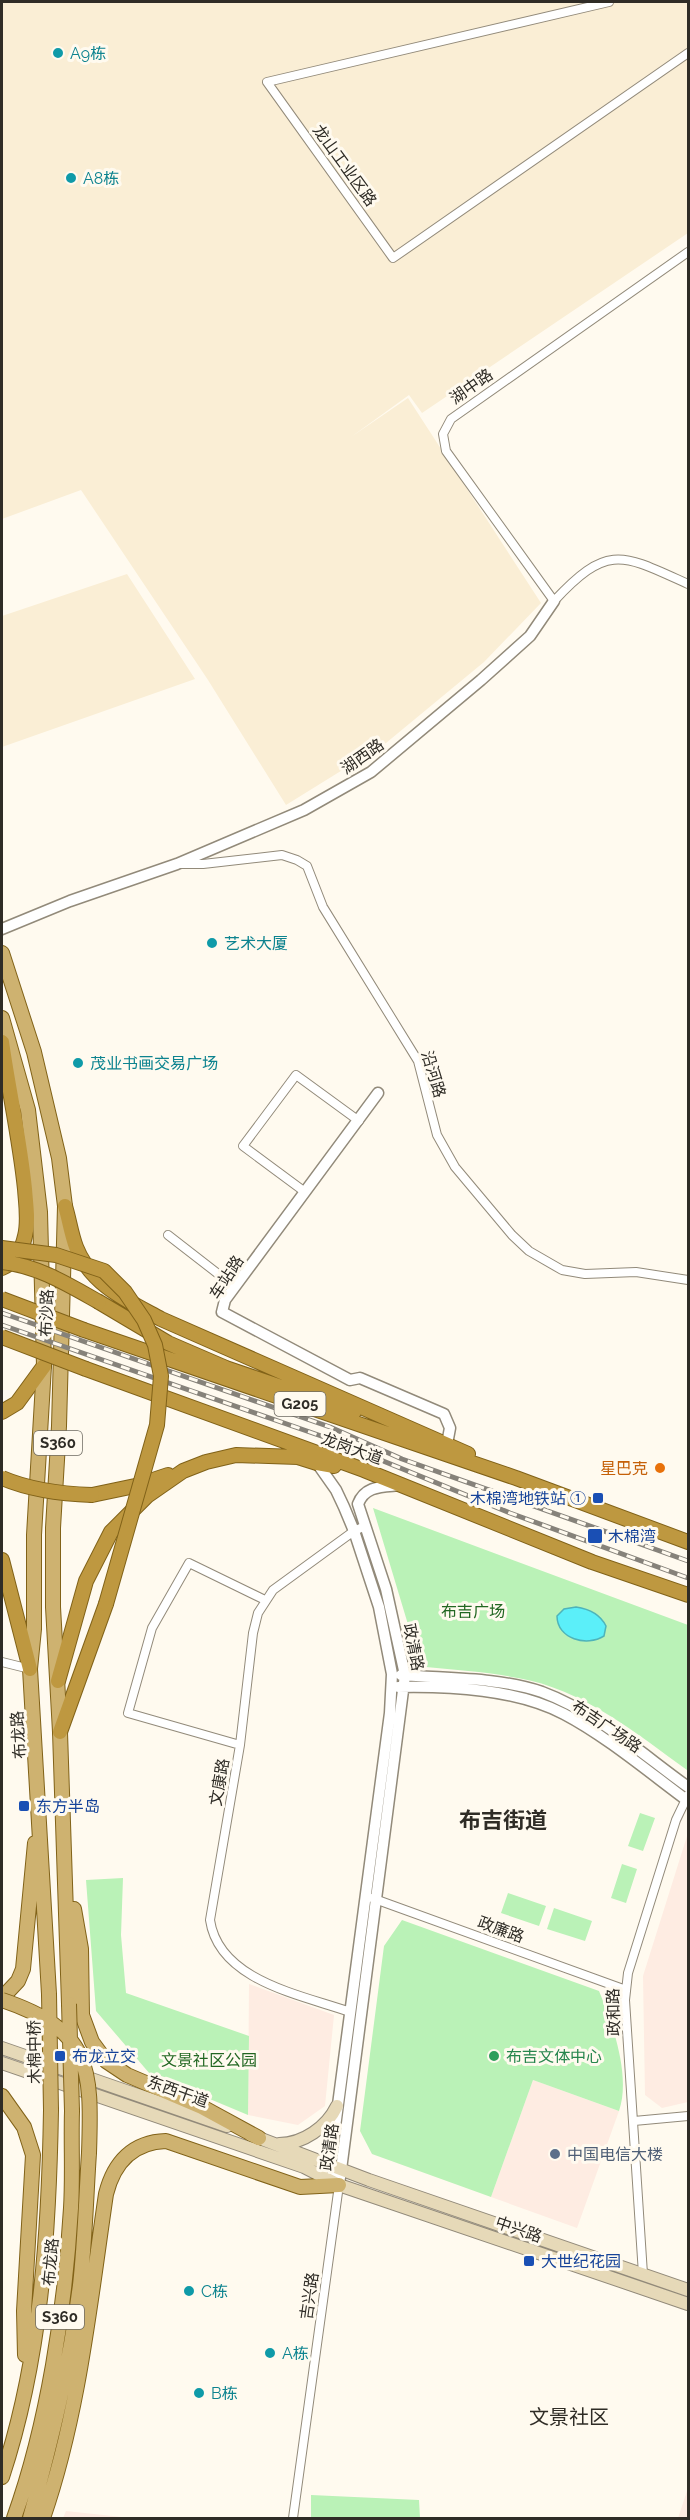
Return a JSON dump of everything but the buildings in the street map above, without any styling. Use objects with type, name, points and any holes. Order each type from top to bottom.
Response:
[{"type":"highway","points":[[2,1042],[21,1151],[27,1213],[26,1234],[20,1252],[10,1264],[2,1269]]},
{"type":"highway","points":[[65,1206],[76,1248],[92,1275],[119,1296],[161,1319],[447,1444],[516,1478]]},
{"type":"highway","points":[[2,1248],[56,1255],[104,1271],[125,1292],[144,1320],[155,1345],[161,1376],[157,1425],[106,1604],[60,1732]]},
{"type":"highway","points":[[2,1262],[23,1265],[52,1275],[168,1343],[226,1368],[447,1444]]},
{"type":"highway","name":"龙岗大道","points":[[2,1299],[84,1330],[516,1478],[688,1542]]},
{"type":"highway","name":"龙岗大道","points":[[2,1337],[86,1370],[364,1470],[592,1562],[688,1595]]},
{"type":"highway","points":[[2,1412],[17,1403],[44,1366]]},
{"type":"highway","points":[[2,1478],[17,1485],[62,1494],[92,1495],[135,1486],[206,1462],[236,1455],[298,1457],[317,1463],[364,1470]]},
{"type":"highway","points":[[58,1681],[86,1581],[111,1532],[147,1496],[183,1471]]},
{"type":"highway","points":[[2,1560],[30,1669]]},
{"type":"main road","name":"布沙路","points":[[2,953],[34,1052],[58,1158],[65,1206],[59,1426],[52,1528],[58,1681]]},
{"type":"main road","name":"布沙路","points":[[2,1018],[28,1110],[40,1212],[44,1366]]},
{"type":"main road","name":"布龙路","points":[[44,1366],[34,1535],[34,1629],[30,1669],[40,1802],[49,1994]]},
{"type":"main road","name":"S360","points":[[58,1681],[66,1865]]},
{"type":"main road","points":[[30,2518],[55,2423],[72,2338],[80,2283],[89,2152],[89,2089],[79,2054],[67,2035],[52,2022],[36,2012],[2,1999],[18,1981],[23,1969],[40,1802]]},
{"type":"main road","name":"布龙路","points":[[14,2518],[23,2494],[48,2389],[63,2301],[71,2207],[72,2112],[66,1865]]},
{"type":"main road","points":[[66,1865],[81,1949],[82,2015],[92,2042],[106,2061],[127,2075],[202,2107],[259,2138]]},
{"type":"main road","name":"木棉中桥","points":[[49,1994],[51,2110]]},
{"type":"main road","name":"东西干道","points":[[2,2048],[336,2167]]},
{"type":"main road","name":"东西干道","points":[[2,2063],[304,2167],[339,2185]]},
{"type":"main road","points":[[2,2096],[18,2117],[29,2138],[33,2156],[24,2311],[27,2388]]},
{"type":"main road","points":[[274,2144],[288,2143],[309,2135],[331,2118],[338,2106]]},
{"type":"main road","name":"布龙路","points":[[2,2477],[27,2388],[41,2293],[50,2199],[51,2110]]},
{"type":"main road","points":[[43,2518],[55,2485],[74,2403],[108,2187],[114,2171],[124,2157],[144,2145],[166,2141],[300,2187],[339,2185]]},
{"type":"main road","name":"中兴路","points":[[336,2167],[688,2290]]},
{"type":"main road","name":"中兴路","points":[[339,2185],[688,2304]]},
{"type":"main road","points":[[23,2494],[23,2518]]},
{"type":"street","name":"龙山工业区路","points":[[609,2],[267,82],[393,258],[688,53]]},
{"type":"street","name":"湖中路","points":[[554,601],[446,451],[444,434],[451,419],[688,252]]},
{"type":"street","name":"湖西路","points":[[2,929],[70,901],[177,864],[304,810],[371,772],[522,643],[554,601],[577,576],[596,564],[618,559],[643,564],[688,584]]},
{"type":"street","name":"沿河路","points":[[177,864],[203,864],[282,855],[307,866],[323,907],[418,1061],[437,1135],[461,1175],[512,1235],[529,1251],[562,1270],[585,1274],[636,1272],[688,1280]]},
{"type":"street","points":[[306,1192],[243,1146],[296,1075],[359,1121]]},
{"type":"street","name":"车站路","points":[[378,1093],[235,1287],[222,1307],[222,1312],[350,1380],[360,1378],[444,1414],[450,1428],[447,1444]]},
{"type":"street","points":[[168,1235],[235,1287]]},
{"type":"street","name":"政清路","points":[[317,1463],[336,1490],[354,1531],[378,1607],[392,1674],[338,2106],[336,2167],[339,2185]]},
{"type":"street","name":"政清路","points":[[336,2167],[377,1900],[405,1681],[386,1589],[358,1504],[361,1495],[372,1488],[402,1485]]},
{"type":"street","name":"文康路","points":[[350,2012],[252,1976],[226,1956],[215,1939],[210,1920],[240,1745],[253,1633],[265,1600],[281,1582],[354,1531],[365,1526]]},
{"type":"street","points":[[240,1745],[128,1713],[152,1628],[189,1563],[265,1600]]},
{"type":"street","points":[[2,1662],[30,1669]]},
{"type":"street","name":"布吉广场路","points":[[392,1674],[405,1681],[506,1695],[538,1703],[564,1714],[585,1727],[688,1798]]},
{"type":"street","name":"布吉广场路","points":[[392,1687],[405,1681],[465,1678],[508,1684],[541,1692],[592,1718],[688,1787]]},
{"type":"street","name":"政和路","points":[[643,2274],[626,1990],[628,1973],[676,1820],[688,1798]]},
{"type":"street","name":"政廉路","points":[[366,1895],[626,1990]]},
{"type":"street","points":[[634,2121],[688,2116]]},
{"type":"street","name":"吉兴路","points":[[293,2518],[339,2185]]},
{"type":"shaded area","points":[[2,2],[688,2],[688,233],[422,413],[409,395],[351,437],[408,398],[541,603],[484,662],[386,743],[286,805],[208,680],[81,490],[2,519]]},
{"type":"shaded area","points":[[127,574],[195,679],[2,747],[2,616]]},
{"type":"shaded area","points":[[688,1833],[688,2102],[662,2108],[645,2095],[643,1976]]},
{"type":"shaded area","points":[[249,1984],[334,2015],[325,2106],[298,2125],[248,2115]]},
{"type":"shaded area","name":"中国电信大楼","points":[[533,2080],[619,2111],[577,2228],[491,2197]]},
{"type":"shaded area","points":[[687,2491],[688,2518],[678,2518]]},
{"type":"shaded area","points":[[66,2511],[131,2518],[63,2518]]},
{"type":"green space","name":"布吉广场","points":[[373,1508],[688,1625],[687,1770],[607,1714],[564,1692],[507,1676],[426,1667],[419,1661]]},
{"type":"green space","points":[[640,1813],[655,1818],[643,1851],[628,1846]]},
{"type":"green space","points":[[622,1864],[637,1869],[626,1903],[611,1898]]},
{"type":"green space","name":"文景社区公园","points":[[123,1878],[121,1935],[126,1993],[249,2036],[248,2115],[150,2074],[96,2011],[86,1880]]},
{"type":"green space","points":[[508,1893],[546,1906],[539,1926],[501,1913]]},
{"type":"green space","points":[[554,1908],[592,1921],[585,1941],[547,1929]]},
{"type":"green space","name":"布吉文体中心","points":[[402,1920],[599,1991],[610,2019],[622,2067],[622,2097],[619,2111],[533,2080],[491,2197],[372,2154],[360,2131],[384,1946]]},
{"type":"green space","points":[[311,2495],[419,2500],[420,2518],[311,2518]]},
{"type":"water","points":[[576,1607],[590,1611],[601,1618],[606,1626],[604,1636],[582,1641],[574,1639],[562,1630],[557,1616],[564,1609]]},
{"type":"railway","points":[[2,1313],[330,1427],[402,1459],[688,1561]]},
{"type":"railway","points":[[2,1325],[327,1438],[510,1513],[688,1578]]},
{"type":"place","name":"A9栋","points":[[58,53]]},
{"type":"place","name":"A8栋","points":[[71,178]]},
{"type":"place","name":"艺术大厦","points":[[212,943]]},
{"type":"place","name":"茂业书画交易广场","points":[[78,1063]]},
{"type":"place","name":"星巴克","points":[[660,1468]]},
{"type":"place","name":"木棉湾地铁站 ①","points":[[598,1498]]},
{"type":"place","name":"木棉湾","points":[[595,1536]]},
{"type":"place","name":"东方半岛","points":[[24,1806]]},
{"type":"place","name":"布龙立交","points":[[60,2056]]},
{"type":"place","name":"布吉文体中心","points":[[494,2056]]},
{"type":"place","name":"中国电信大楼","points":[[555,2154]]},
{"type":"place","name":"大世纪花园","points":[[529,2261]]},
{"type":"place","name":"C栋","points":[[189,2291]]},
{"type":"place","name":"A栋","points":[[270,2353]]},
{"type":"place","name":"B栋","points":[[199,2393]]},
{"type":"district","name":"布吉街道","points":[[503,1820]]},
{"type":"district","name":"文景社区","points":[[569,2417]]}]
